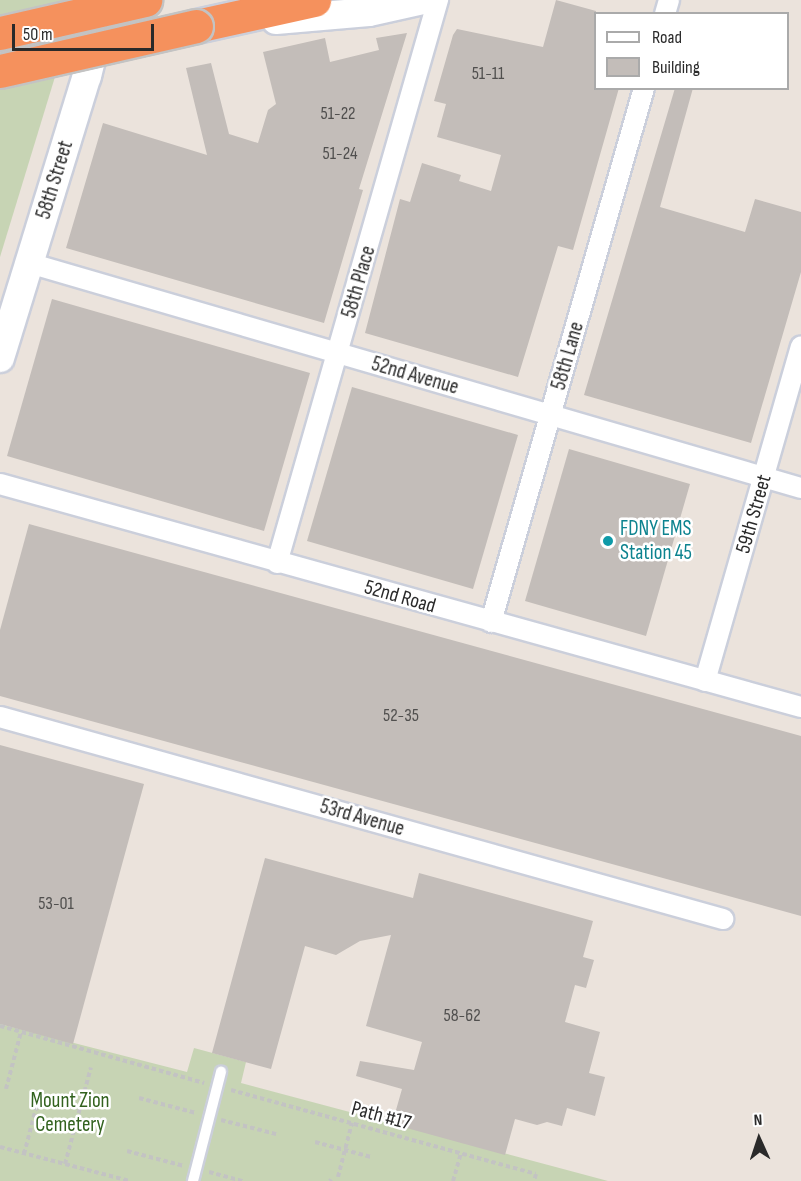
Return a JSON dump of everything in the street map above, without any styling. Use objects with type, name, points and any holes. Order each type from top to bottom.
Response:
[{"type":"highway","points":[[0,33],[145,0]]},
{"type":"highway","points":[[0,71],[314,0]]},
{"type":"main road","points":[[0,50],[102,14],[133,0]]},
{"type":"main road","points":[[102,14],[126,35],[369,12],[423,0]]},
{"type":"main road","name":"58th Street","points":[[0,358],[102,14]]},
{"type":"street","name":"58th Place","points":[[277,562],[438,0]]},
{"type":"street","name":"58th Lane","points":[[491,622],[552,416],[643,90]]},
{"type":"street","name":"52nd Avenue","points":[[29,262],[801,488]]},
{"type":"street","name":"59th Street","points":[[705,681],[801,347]]},
{"type":"street","name":"52nd Road","points":[[0,484],[801,708]]},
{"type":"street","name":"53rd Avenue","points":[[0,717],[723,919]]},
{"type":"lane","points":[[193,1181],[221,1072]]},
{"type":"path","name":"Path #17","points":[[0,1026],[536,1174],[534,1181]]},
{"type":"path","points":[[6,1089],[21,1032]]},
{"type":"path","points":[[65,1164],[91,1067]]},
{"type":"path","points":[[24,1154],[38,1101]]},
{"type":"path","points":[[338,1177],[352,1123]]},
{"type":"path","points":[[315,1142],[371,1157]]},
{"type":"path","points":[[0,1147],[130,1181]]},
{"type":"path","points":[[453,1181],[461,1154]]},
{"type":"green space","points":[[0,0],[74,0],[0,18]]},
{"type":"green space","points":[[58,67],[0,257],[0,80]]},
{"type":"green space","name":"Mount Zion Cemetery","points":[[0,1024],[187,1072],[194,1048],[246,1062],[241,1083],[608,1181],[0,1181]]},
{"type":"building","points":[[556,0],[596,11],[594,12],[594,90],[618,90],[573,250],[558,246],[518,377],[365,333],[400,199],[410,202],[422,163],[461,175],[459,181],[491,191],[501,155],[437,137],[446,104],[434,101],[453,35],[457,29],[543,47]]},
{"type":"building","points":[[407,33],[359,189],[363,190],[324,323],[66,248],[103,123],[207,155],[186,68],[211,63],[229,134],[258,143],[268,110],[276,104],[263,52],[325,38],[330,62],[379,50],[376,38]]},
{"type":"building","points":[[674,90],[692,90],[660,207],[745,232],[755,199],[801,212],[801,272],[751,443],[584,395]]},
{"type":"building","points":[[52,299],[310,373],[264,531],[7,456]]},
{"type":"building","points":[[352,387],[518,435],[473,589],[307,541]]},
{"type":"building","name":"FDNY EMS Station 45","points":[[569,449],[690,484],[646,636],[525,601]]},
{"type":"building","points":[[29,524],[801,736],[801,916],[0,696],[0,630]]},
{"type":"building","points":[[0,745],[144,784],[73,1044],[0,1024]]},
{"type":"building","points":[[265,858],[413,898],[419,873],[593,921],[583,957],[594,960],[586,988],[575,985],[565,1022],[600,1032],[589,1073],[605,1077],[595,1116],[567,1108],[562,1126],[547,1122],[537,1125],[515,1119],[505,1155],[392,1124],[402,1089],[356,1076],[360,1061],[414,1070],[422,1042],[366,1026],[391,935],[360,941],[336,955],[305,946],[271,1069],[212,1053]]},
{"type":"place","name":"FDNY EMS Station 45","points":[[608,541]]}]
